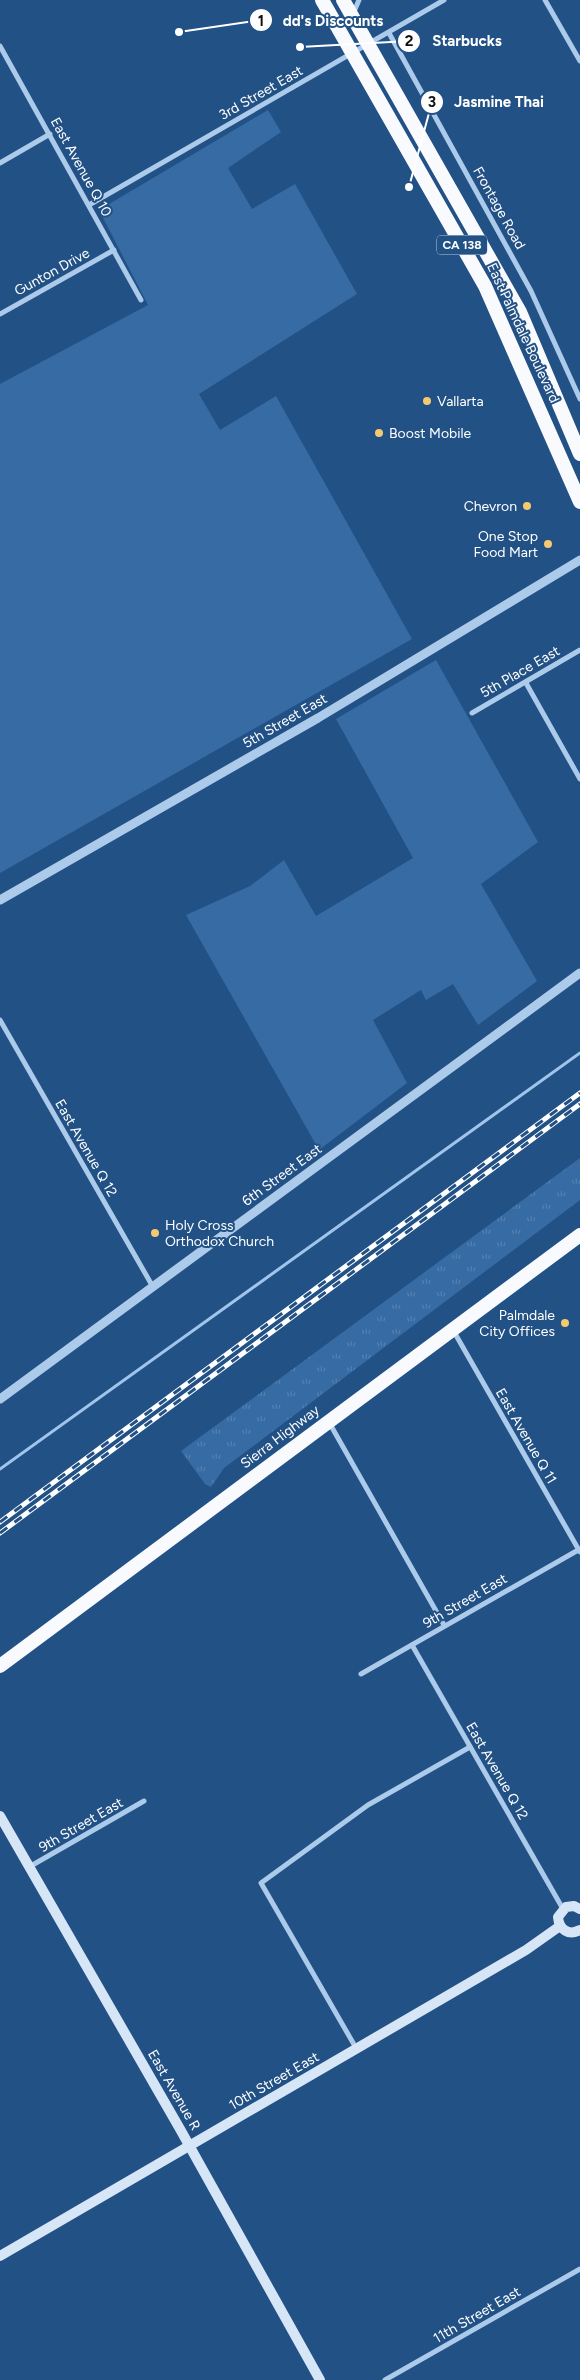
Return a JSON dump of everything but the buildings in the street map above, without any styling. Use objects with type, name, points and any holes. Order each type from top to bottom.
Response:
[{"type":"highway","name":"East Palmdale Boulevard","points":[[322,0],[490,294],[580,502]]},
{"type":"highway","name":"East Palmdale Boulevard","points":[[343,0],[520,312],[580,454]]},
{"type":"highway","name":"Sierra Highway","points":[[0,1666],[580,1235]]},
{"type":"main road","name":"East Avenue R","points":[[0,1816],[190,2146],[320,2380]]},
{"type":"main road","points":[[579,1908],[570,1906],[563,1909],[558,1917],[560,1926],[571,1933],[580,1930]]},
{"type":"main road","name":"10th Street East","points":[[0,2256],[526,1950],[560,1926]]},
{"type":"street","points":[[352,16],[358,0]]},
{"type":"street","name":"3rd Street East","points":[[89,205],[444,0]]},
{"type":"street","points":[[545,0],[580,61]]},
{"type":"street","name":"Frontage Road","points":[[389,33],[532,291],[580,399]]},
{"type":"street","name":"East Avenue Q 10","points":[[0,46],[141,300]]},
{"type":"street","points":[[0,163],[50,134]]},
{"type":"street","name":"Gunton Drive","points":[[0,314],[114,250]]},
{"type":"street","name":"5th Street East","points":[[0,900],[318,718],[580,560]]},
{"type":"street","name":"5th Place East","points":[[472,713],[580,650]]},
{"type":"street","points":[[526,683],[580,779]]},
{"type":"street","name":"6th Street East","points":[[0,1399],[580,973]]},
{"type":"street","name":"East Avenue Q 12","points":[[0,1020],[153,1287]]},
{"type":"street","name":"East Avenue Q 11","points":[[453,1330],[580,1551]]},
{"type":"street","points":[[328,1421],[444,1625]]},
{"type":"street","name":"9th Street East","points":[[361,1674],[444,1625],[580,1551]]},
{"type":"street","name":"East Avenue Q 12","points":[[412,1644],[563,1909]]},
{"type":"street","points":[[356,2049],[260,1883],[368,1805],[470,1747]]},
{"type":"street","name":"9th Street East","points":[[29,1868],[144,1801]]},
{"type":"street","name":"11th Street East","points":[[385,2380],[580,2269]]},
{"type":"green space","points":[[268,110],[281,132],[228,168],[252,209],[295,184],[357,294],[199,394],[220,430],[276,396],[412,639],[0,873],[0,384],[148,305],[99,210]]},
{"type":"green space","points":[[436,660],[538,842],[481,884],[537,981],[478,1025],[453,984],[426,1000],[421,990],[373,1020],[407,1083],[319,1150],[186,915],[250,886],[284,860],[316,916],[413,858],[336,719]]},
{"type":"green space","points":[[580,1158],[580,1200],[224,1468],[211,1487],[205,1484],[181,1451]]},
{"type":"waterway","points":[[0,1469],[580,1053]]},
{"type":"railway","points":[[0,1522],[580,1093]]},
{"type":"railway","points":[[0,1533],[580,1104]]},
{"type":"place","name":"dd's Discounts","points":[[179,32]]},
{"type":"place","name":"Starbucks","points":[[300,47]]},
{"type":"place","name":"Jasmine Thai","points":[[409,187]]},
{"type":"place","name":"Vallarta","points":[[427,401]]},
{"type":"place","name":"Boost Mobile","points":[[379,433]]},
{"type":"place","name":"Chevron","points":[[527,506]]},
{"type":"place","name":"One Stop Food Mart","points":[[548,544]]},
{"type":"place","name":"Holy Cross Orthodox Church","points":[[155,1233]]},
{"type":"place","name":"Palmdale City Offices","points":[[565,1323]]}]
